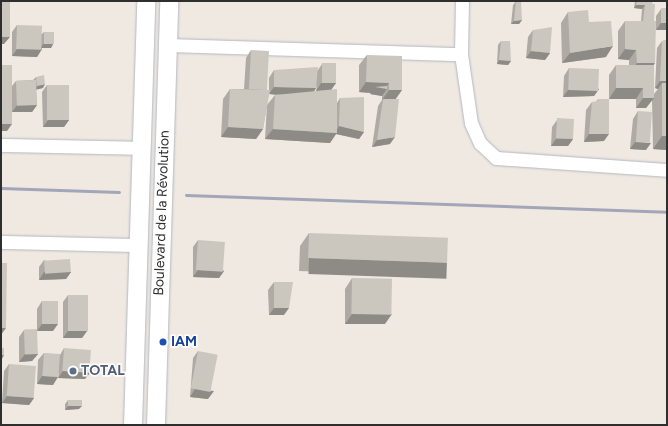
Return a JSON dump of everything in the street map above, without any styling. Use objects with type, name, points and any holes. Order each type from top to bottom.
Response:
[{"type":"main road","name":"Boulevard de la Révolution","points":[[133,425],[146,1]]},
{"type":"main road","name":"Boulevard de la Révolution","points":[[156,425],[169,1]]},
{"type":"street","points":[[462,1],[461,54],[471,123],[480,143],[496,158],[667,170]]},
{"type":"street","points":[[167,45],[461,54]]},
{"type":"street","points":[[1,145],[141,148]]},
{"type":"street","points":[[1,242],[138,245]]},
{"type":"building","points":[[1,1],[10,1],[10,37],[1,37]]},
{"type":"building","points":[[516,1],[521,1],[522,20],[514,21]]},
{"type":"building","points":[[637,1],[652,1],[652,4],[655,4],[654,21],[643,21],[645,5],[636,5]]},
{"type":"building","points":[[661,8],[667,8],[667,23],[661,23]]},
{"type":"building","points":[[588,10],[589,22],[611,21],[613,46],[570,53],[568,12]]},
{"type":"building","points":[[625,21],[656,21],[655,63],[637,63],[636,50],[625,49]]},
{"type":"building","points":[[17,25],[42,26],[41,50],[16,49]]},
{"type":"building","points":[[552,27],[550,53],[531,51],[533,30]]},
{"type":"building","points":[[44,32],[54,32],[54,44],[44,44]]},
{"type":"building","points":[[667,40],[667,81],[660,81],[662,41]]},
{"type":"building","points":[[501,41],[510,41],[511,61],[499,60]]},
{"type":"building","points":[[251,50],[269,51],[267,90],[249,89]]},
{"type":"building","points":[[367,55],[402,56],[402,90],[389,90],[389,83],[366,82]]},
{"type":"building","points":[[322,63],[336,63],[336,83],[322,83]]},
{"type":"building","points":[[1,65],[12,65],[12,124],[1,124]]},
{"type":"building","points":[[616,65],[654,65],[654,98],[643,98],[643,88],[616,88]]},
{"type":"building","points":[[318,67],[316,88],[274,87],[274,70]]},
{"type":"building","points":[[569,68],[599,69],[598,91],[568,90]]},
{"type":"building","points":[[44,75],[45,84],[37,86],[36,77]]},
{"type":"building","points":[[36,80],[37,105],[17,106],[16,81]]},
{"type":"building","points":[[662,83],[667,83],[667,136],[662,136]]},
{"type":"building","points":[[47,85],[69,85],[69,120],[47,120]]},
{"type":"building","points":[[387,86],[387,89],[375,87]]},
{"type":"building","points":[[230,89],[270,90],[263,129],[228,127]]},
{"type":"building","points":[[337,89],[337,133],[273,129],[275,95]]},
{"type":"building","points":[[364,97],[364,132],[339,126],[340,98]]},
{"type":"building","points":[[383,99],[399,99],[395,137],[377,140]]},
{"type":"building","points":[[598,99],[609,99],[609,134],[589,134],[592,102],[598,101]]},
{"type":"building","points":[[638,111],[652,112],[650,143],[636,142]]},
{"type":"building","points":[[557,118],[574,119],[573,139],[556,138]]},
{"type":"building","points":[[309,233],[448,238],[447,263],[308,258]]},
{"type":"building","points":[[198,240],[225,242],[223,272],[196,270]]},
{"type":"building","points":[[70,259],[71,272],[45,274],[44,261]]},
{"type":"building","points":[[1,263],[7,263],[6,328],[1,328]]},
{"type":"building","points":[[352,278],[392,279],[391,315],[351,314]]},
{"type":"building","points":[[274,282],[293,282],[289,308],[274,308]]},
{"type":"building","points":[[68,295],[88,295],[88,331],[68,331]]},
{"type":"building","points":[[42,301],[58,301],[58,324],[42,324]]},
{"type":"building","points":[[24,329],[37,329],[38,354],[25,354]]},
{"type":"building","points":[[1,348],[4,348],[4,355],[1,355]]},
{"type":"building","points":[[64,348],[91,350],[89,373],[62,371]]},
{"type":"building","points":[[198,351],[218,355],[210,392],[191,388]]},
{"type":"building","points":[[44,353],[60,354],[58,377],[42,376]]},
{"type":"building","points":[[9,364],[36,366],[34,398],[7,396]]},
{"type":"building","points":[[68,400],[82,400],[82,406],[68,406]]},
{"type":"railway","points":[[1,188],[119,192]]},
{"type":"railway","points":[[186,195],[667,212]]},
{"type":"place","name":"IAM","points":[[163,342]]},
{"type":"place","name":"TOTAL","points":[[73,371]]}]
